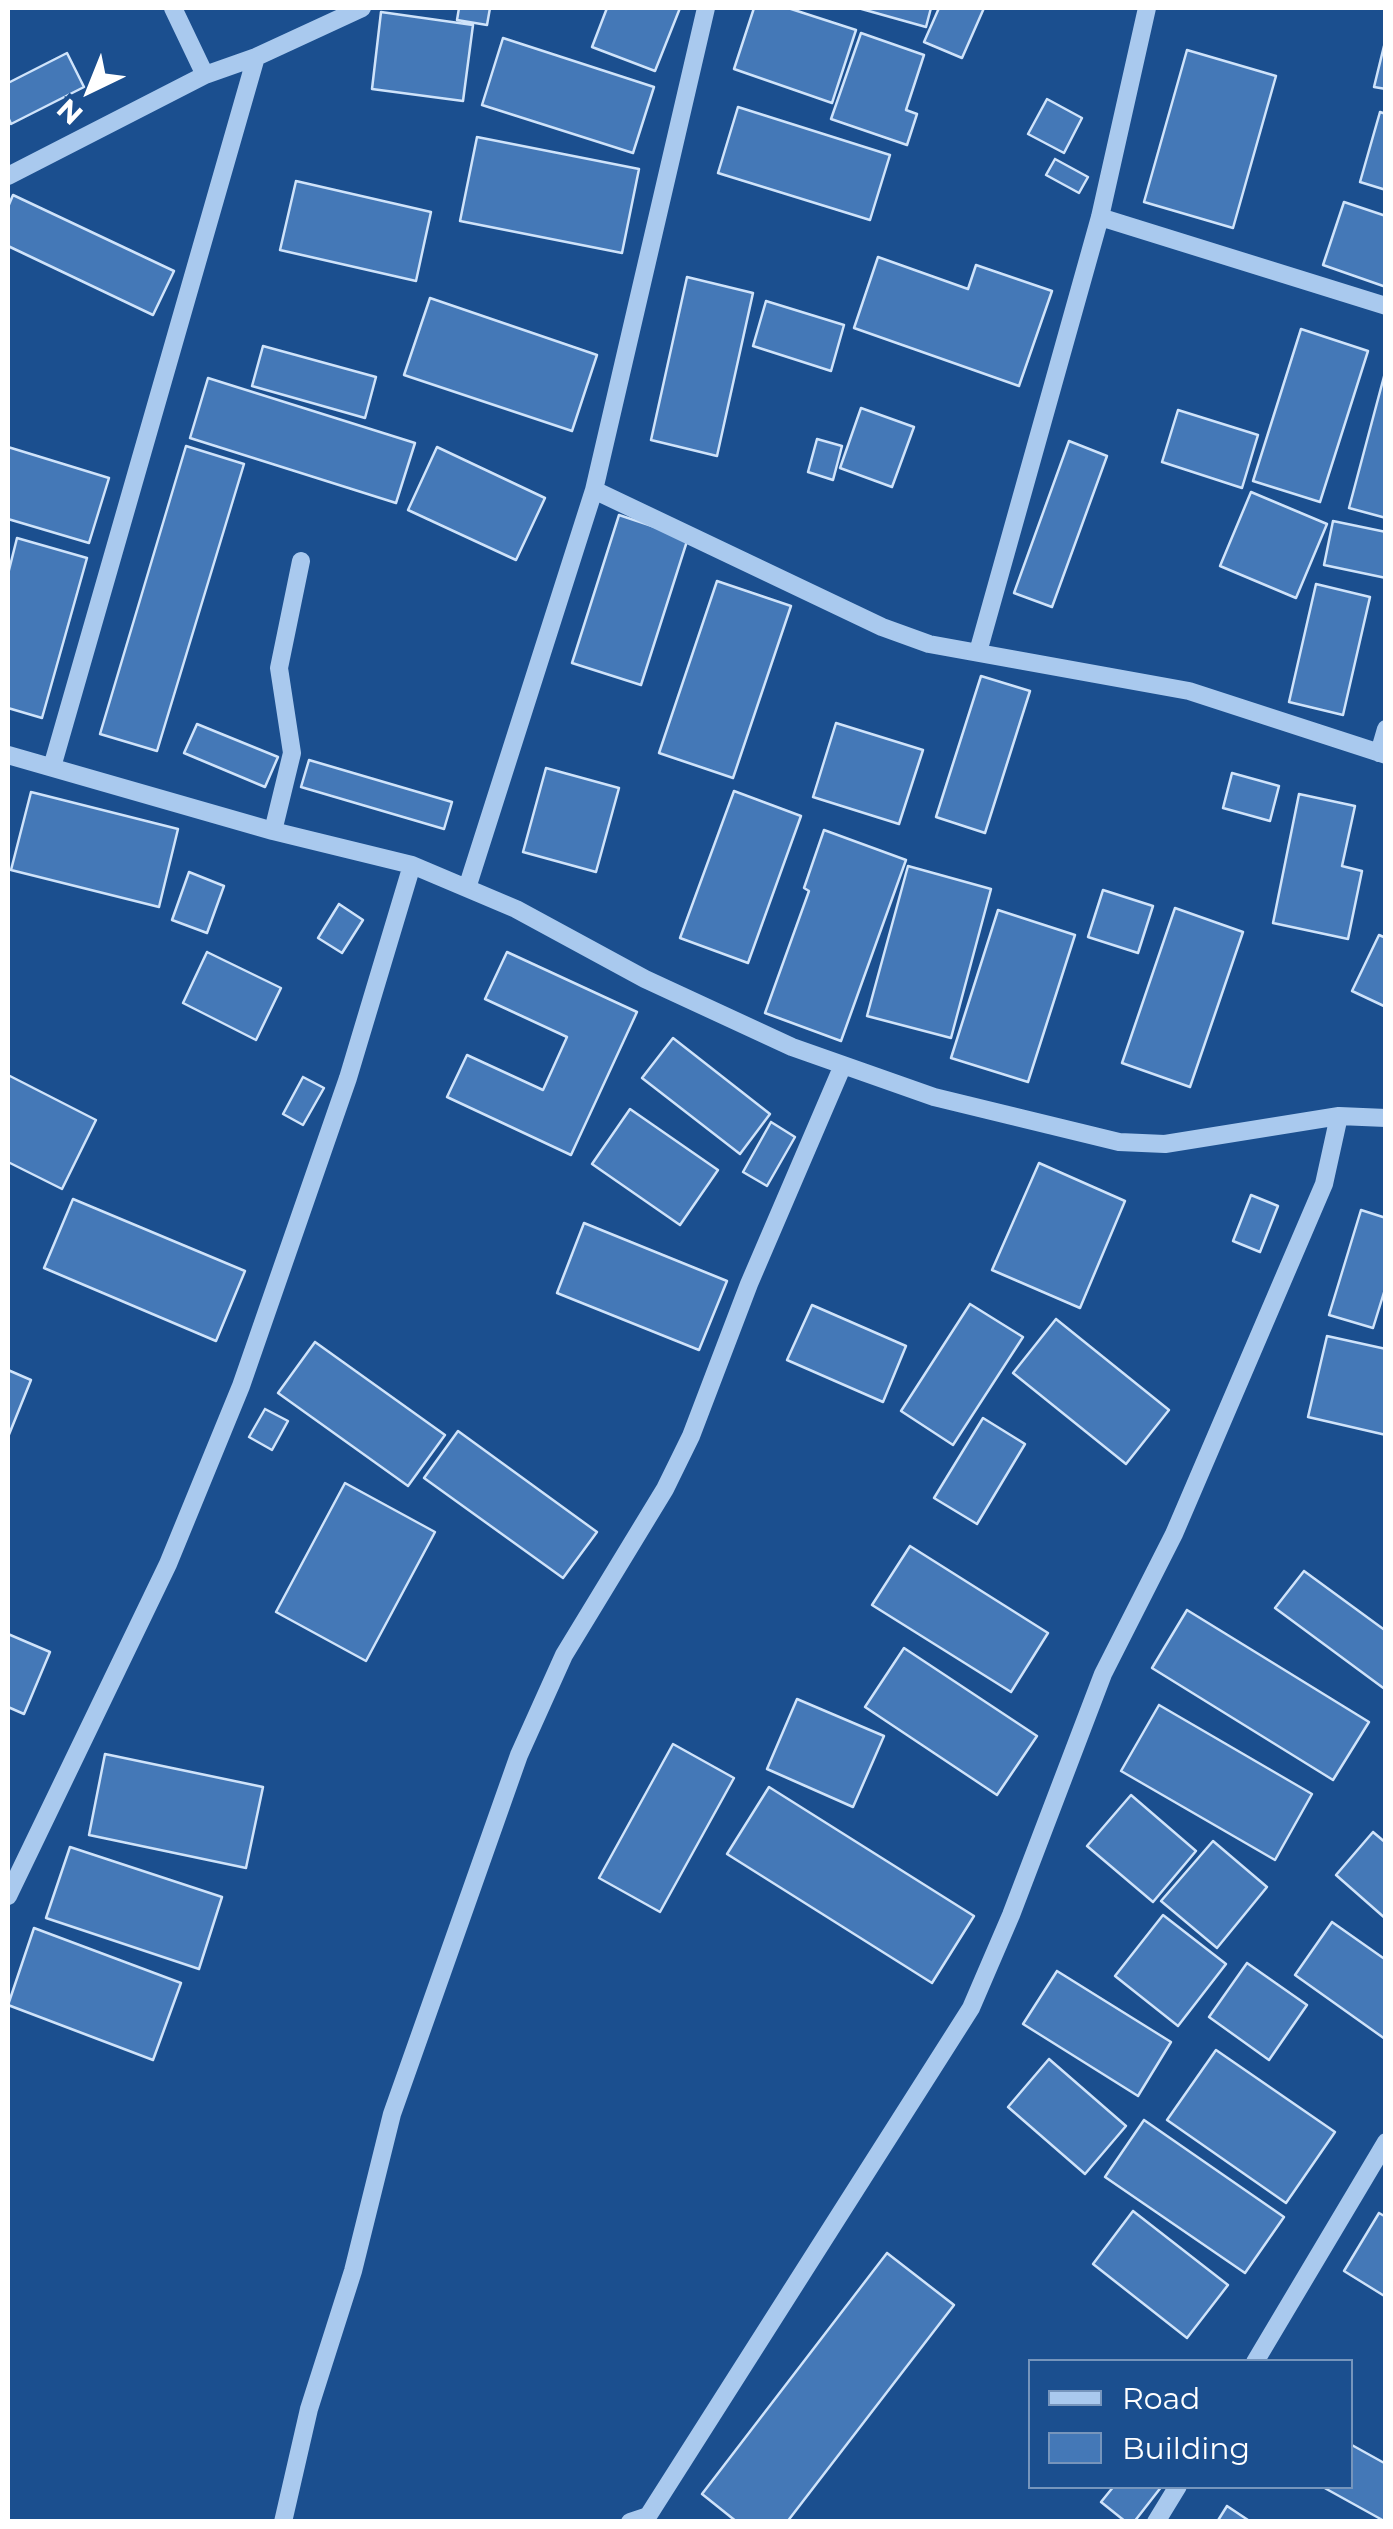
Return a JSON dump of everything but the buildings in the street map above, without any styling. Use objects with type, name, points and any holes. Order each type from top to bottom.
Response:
[{"type":"street","points":[[173,8],[205,76]]},
{"type":"street","points":[[8,176],[205,76],[362,8]]},
{"type":"street","points":[[467,888],[594,490],[706,8]]},
{"type":"street","points":[[978,652],[1100,217],[1147,8]]},
{"type":"street","points":[[52,767],[256,57]]},
{"type":"street","points":[[1100,217],[1386,306]]},
{"type":"street","points":[[594,490],[882,628],[929,644],[1188,691],[1382,754],[1386,729]]},
{"type":"street","points":[[273,832],[292,752],[279,668],[301,561]]},
{"type":"street","points":[[8,755],[273,832],[412,865],[516,910],[645,979],[792,1047],[934,1097],[1119,1142],[1166,1144],[1339,1116],[1386,1118]]},
{"type":"street","points":[[8,1896],[168,1564],[241,1386],[348,1078],[412,865]]},
{"type":"street","points":[[283,2522],[310,2408],[353,2271],[392,2114],[519,1754],[564,1654],[665,1489],[691,1436],[749,1284],[843,1065]]},
{"type":"street","points":[[641,2520],[970,2008],[1011,1915],[1102,1674],[1174,1534],[1324,1184],[1339,1116]]},
{"type":"street","points":[[1256,2359],[1386,2142]]},
{"type":"street","points":[[1156,2522],[1176,2489]]}]
